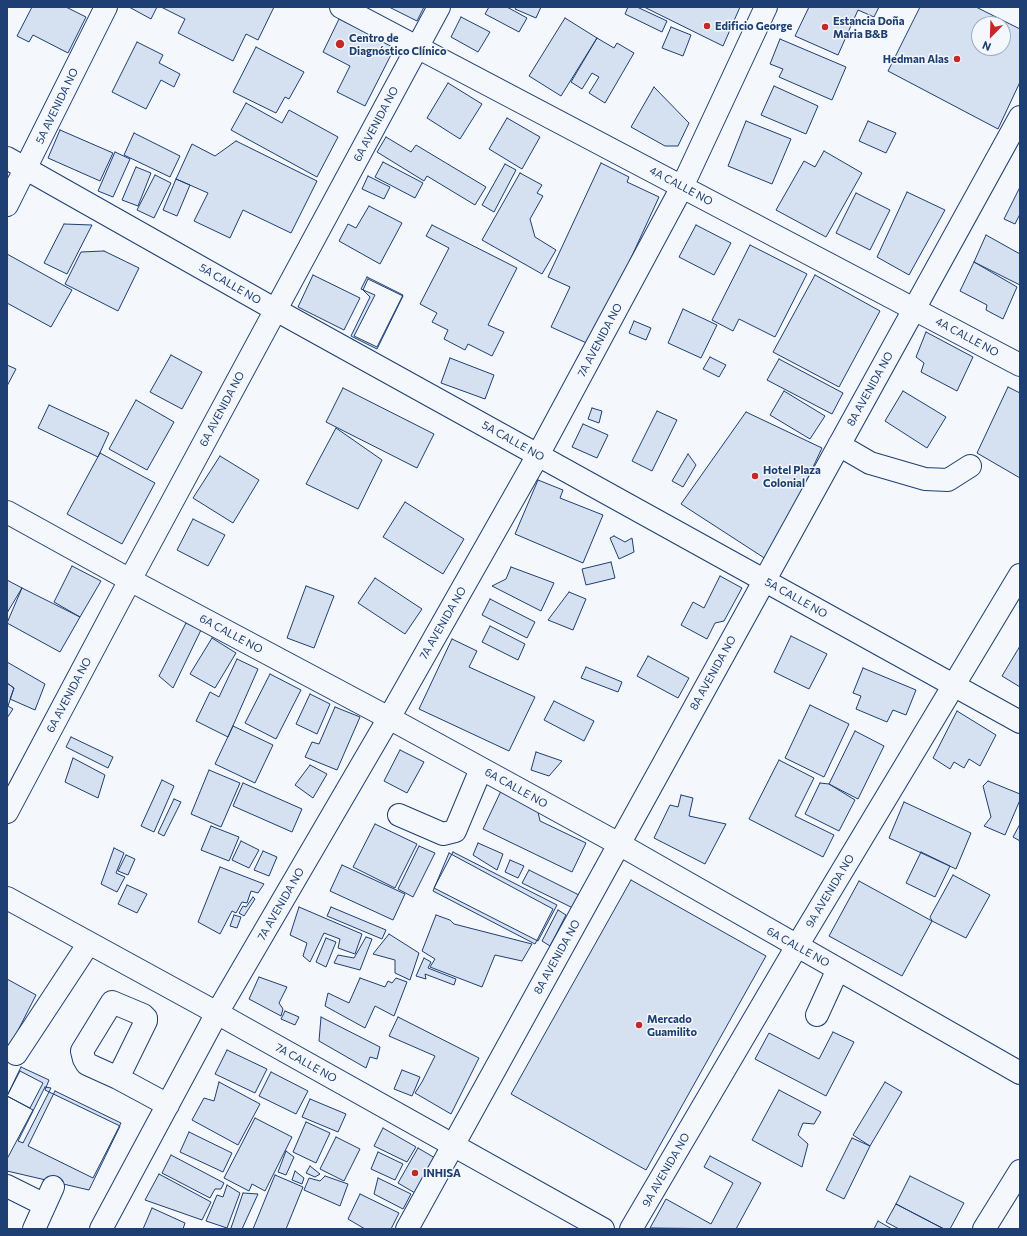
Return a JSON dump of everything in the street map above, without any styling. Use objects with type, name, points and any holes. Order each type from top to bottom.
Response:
[{"type":"street","name":"5A AVENIDA NO","points":[[7,206],[106,7]]},
{"type":"street","name":"4A CALLE NO","points":[[341,7],[1020,365]]},
{"type":"street","name":"6A AVENIDA NO","points":[[7,812],[130,580],[439,7]]},
{"type":"street","name":"7A AVENIDA NO","points":[[101,1229],[217,1013],[389,718],[538,455],[682,187],[766,7]]},
{"type":"street","name":"8A AVENIDA NO","points":[[407,1229],[1020,117]]},
{"type":"street","name":"5A CALLE NO","points":[[7,158],[276,310],[1020,722]]},
{"type":"street","points":[[839,445],[870,463],[925,479],[948,480],[970,466]]},
{"type":"street","name":"6A CALLE NO","points":[[7,512],[619,844],[1020,1072]]},
{"type":"street","name":"9A AVENIDA NO","points":[[631,1229],[797,946],[1020,575]]},
{"type":"street","points":[[399,815],[444,834],[455,831],[481,769]]},
{"type":"street","name":"7A CALLE NO","points":[[7,898],[217,1013],[603,1229]]},
{"type":"street","points":[[16,1054],[89,943]]},
{"type":"street","points":[[817,1015],[838,969]]},
{"type":"street","points":[[118,1078],[168,1105]]},
{"type":"street","points":[[984,1229],[1020,1171]]},
{"type":"street","points":[[7,1186],[49,1196],[34,1229]]},
{"type":"building","points":[[32,7],[66,7],[86,17],[68,53],[33,35],[29,42],[17,36]]},
{"type":"building","points":[[129,7],[157,7],[151,19]]},
{"type":"building","points":[[161,7],[274,7],[258,40],[246,34],[233,61],[178,33],[185,19]]},
{"type":"building","points":[[389,7],[424,7],[417,21]]},
{"type":"building","points":[[489,7],[507,7],[527,18],[519,32],[485,14]]},
{"type":"building","points":[[516,7],[541,7],[536,18],[515,9]]},
{"type":"building","points":[[628,7],[637,7],[667,21],[662,32],[625,14]]},
{"type":"building","name":"Edificio George","points":[[644,7],[740,7],[723,46]]},
{"type":"building","name":"Estancia Doña Maria B&B","points":[[809,7],[879,7],[874,17],[858,10],[838,55],[795,36]]},
{"type":"building","name":"Hedman Alas","points":[[920,7],[976,7],[994,16],[971,16],[971,56],[1011,56],[1011,24],[1020,29],[1020,82],[998,129],[888,71]]},
{"type":"building","points":[[461,17],[490,32],[478,52],[451,37]]},
{"type":"building","points":[[565,18],[597,38],[561,96],[529,76]]},
{"type":"building","points":[[339,19],[395,47],[365,106],[337,92],[350,66],[323,52]]},
{"type":"building","points":[[671,27],[691,35],[683,56],[662,48]]},
{"type":"building","points":[[597,38],[614,48],[617,43],[634,53],[605,103],[589,93],[599,77],[592,73],[582,89],[571,82]]},
{"type":"building","points":[[780,39],[846,67],[832,100],[779,77],[783,69],[770,64]]},
{"type":"building","points":[[137,42],[163,55],[159,63],[180,74],[174,87],[161,80],[146,109],[112,92]]},
{"type":"building","points":[[256,47],[304,72],[289,99],[285,97],[276,113],[233,92]]},
{"type":"building","points":[[448,83],[482,104],[460,139],[427,118]]},
{"type":"building","points":[[774,86],[818,106],[806,134],[761,115]]},
{"type":"building","points":[[654,87],[689,123],[678,146],[665,146],[631,127]]},
{"type":"building","points":[[246,103],[282,123],[289,110],[338,137],[317,177],[231,130]]},
{"type":"building","points":[[507,118],[540,137],[522,169],[489,149]]},
{"type":"building","points":[[746,121],[791,139],[772,184],[728,166]]},
{"type":"building","points":[[868,121],[896,133],[886,153],[859,141]]},
{"type":"building","points":[[60,130],[113,153],[100,181],[48,158]]},
{"type":"building","points":[[134,133],[180,156],[170,177],[124,155]]},
{"type":"building","points":[[386,137],[411,152],[416,145],[486,187],[475,205],[427,176],[424,181],[377,152]]},
{"type":"building","points":[[236,141],[317,181],[291,233],[243,210],[230,238],[194,221],[208,193],[176,179],[192,144],[215,156]]},
{"type":"building","points":[[824,151],[862,173],[826,237],[776,210],[804,161],[815,167]]},
{"type":"building","points":[[115,152],[130,159],[113,197],[98,191]]},
{"type":"building","points":[[383,162],[423,183],[415,198],[375,177]]},
{"type":"building","points":[[601,163],[629,177],[627,182],[659,197],[591,345],[551,327],[570,287],[548,277]]},
{"type":"building","points":[[505,164],[516,170],[494,212],[482,205]]},
{"type":"building","points":[[136,167],[151,173],[138,206],[122,200]]},
{"type":"building","points":[[520,173],[542,185],[537,193],[543,196],[530,219],[535,237],[556,250],[542,274],[482,240]]},
{"type":"building","points":[[155,175],[171,183],[154,218],[137,210]]},
{"type":"building","points":[[368,176],[390,187],[384,199],[362,189]]},
{"type":"building","points":[[176,179],[190,185],[177,216],[163,210]]},
{"type":"building","points":[[1020,187],[1020,214],[1015,224],[1004,219]]},
{"type":"building","points":[[907,192],[945,210],[909,275],[877,257]]},
{"type":"building","points":[[856,193],[890,210],[870,250],[836,233]]},
{"type":"building","points":[[369,206],[402,223],[380,264],[339,241],[348,224],[356,228]]},
{"type":"building","points":[[64,224],[92,225],[67,274],[44,263]]},
{"type":"building","points":[[432,225],[517,268],[488,325],[504,332],[492,356],[468,344],[465,350],[444,339],[448,330],[432,322],[437,313],[420,304],[449,248],[426,236]]},
{"type":"building","points":[[696,225],[731,243],[714,275],[679,257]]},
{"type":"building","points":[[986,235],[1020,254],[1020,285],[974,262]]},
{"type":"building","points":[[750,245],[807,274],[775,337],[739,319],[733,331],[712,320]]},
{"type":"building","points":[[104,251],[139,268],[118,311],[65,284],[81,252]]},
{"type":"building","points":[[7,254],[72,290],[51,327],[7,303]]},
{"type":"building","points":[[974,262],[1017,287],[1003,319],[986,310],[987,305],[960,291]]},
{"type":"building","points":[[313,275],[360,298],[344,330],[298,307]]},
{"type":"building","points":[[815,275],[880,311],[839,387],[773,352]]},
{"type":"building","points":[[367,277],[403,295],[377,347],[354,336],[375,295],[361,289]]},
{"type":"building","points":[[368,279],[403,296],[377,349],[351,336],[370,297],[363,290]]},
{"type":"building","points":[[683,309],[717,325],[701,358],[668,343]]},
{"type":"building","points":[[634,321],[651,328],[646,340],[629,333]]},
{"type":"building","points":[[926,332],[973,357],[957,391],[921,372],[924,363],[916,357]]},
{"type":"building","points":[[171,355],[202,372],[182,409],[150,392]]},
{"type":"building","points":[[710,357],[726,365],[719,377],[703,369]]},
{"type":"building","points":[[450,358],[494,375],[485,399],[441,383]]},
{"type":"building","points":[[779,359],[843,393],[832,414],[767,380]]},
{"type":"building","points":[[7,365],[16,369],[7,386]]},
{"type":"building","points":[[1008,387],[1020,393],[1020,478],[977,453]]},
{"type":"building","points":[[343,388],[434,434],[417,468],[326,422]]},
{"type":"building","points":[[784,391],[825,416],[810,439],[770,415]]},
{"type":"building","points":[[903,391],[946,417],[927,448],[885,421]]},
{"type":"building","points":[[136,400],[174,422],[147,470],[109,449]]},
{"type":"building","points":[[49,405],[109,433],[98,457],[38,428]]},
{"type":"building","points":[[592,408],[602,411],[599,423],[588,419]]},
{"type":"building","points":[[657,411],[677,420],[652,471],[632,461]]},
{"type":"building","name":"Hotel Plaza Colonial","points":[[746,412],[822,448],[769,561],[681,504]]},
{"type":"building","points":[[583,424],[608,435],[597,458],[572,447]]},
{"type":"building","points":[[336,428],[382,460],[358,509],[306,484]]},
{"type":"building","points":[[100,453],[155,483],[122,544],[67,514]]},
{"type":"building","points":[[688,454],[696,465],[683,487],[672,481]]},
{"type":"building","points":[[220,456],[259,480],[233,523],[193,498]]},
{"type":"building","points":[[538,480],[563,490],[560,498],[603,515],[583,563],[515,534]]},
{"type":"building","points":[[405,502],[464,539],[443,574],[383,537]]},
{"type":"building","points":[[193,519],[225,535],[208,566],[177,550]]},
{"type":"building","points":[[614,536],[625,542],[632,538],[634,552],[619,559],[610,538]]},
{"type":"building","points":[[611,562],[615,578],[586,585],[582,569]]},
{"type":"building","points":[[72,566],[101,581],[80,617],[54,602]]},
{"type":"building","points":[[511,567],[554,583],[541,611],[492,586],[506,579]]},
{"type":"building","points":[[720,576],[742,588],[724,621],[715,623],[707,639],[681,625],[693,602],[704,608]]},
{"type":"building","points":[[375,578],[422,609],[405,634],[358,603]]},
{"type":"building","points":[[7,580],[22,588],[7,613]]},
{"type":"building","points":[[306,586],[334,596],[314,648],[287,638]]},
{"type":"building","points":[[22,588],[80,617],[60,652],[7,623]]},
{"type":"building","points":[[569,592],[586,599],[573,630],[548,620]]},
{"type":"building","points":[[490,599],[535,622],[527,638],[482,615]]},
{"type":"building","points":[[186,623],[201,630],[173,688],[159,676]]},
{"type":"building","points":[[490,626],[525,644],[518,660],[482,642]]},
{"type":"building","points":[[791,636],[827,654],[809,689],[774,672]]},
{"type":"building","points":[[212,638],[236,653],[215,688],[190,674]]},
{"type":"building","points":[[452,639],[477,651],[469,667],[535,697],[509,751],[419,709]]},
{"type":"building","points":[[1020,646],[1020,687],[1002,676]]},
{"type":"building","points":[[648,656],[689,678],[678,698],[637,676]]},
{"type":"building","points":[[237,659],[258,669],[228,737],[196,721],[210,692],[219,697]]},
{"type":"building","points":[[7,662],[45,684],[35,710],[10,699],[14,688],[7,683]]},
{"type":"building","points":[[586,667],[622,682],[618,692],[581,678]]},
{"type":"building","points":[[863,668],[916,690],[906,715],[893,710],[887,722],[856,709],[861,696],[853,693]]},
{"type":"building","points":[[270,674],[301,690],[276,739],[245,723]]},
{"type":"building","points":[[7,683],[14,688],[8,706],[13,709],[7,718]]},
{"type":"building","points":[[310,694],[330,704],[317,734],[296,724]]},
{"type":"building","points":[[554,701],[594,721],[584,741],[544,720]]},
{"type":"building","points":[[810,705],[849,724],[824,777],[785,758]]},
{"type":"building","points":[[335,707],[360,717],[337,770],[305,757],[312,742],[319,744]]},
{"type":"building","points":[[957,711],[996,735],[980,766],[969,759],[964,768],[954,762],[950,769],[933,758]]},
{"type":"building","points":[[233,726],[273,745],[255,783],[215,764]]},
{"type":"building","points":[[855,731],[884,746],[858,799],[829,784]]},
{"type":"building","points":[[71,737],[113,757],[108,768],[66,747]]},
{"type":"building","points":[[400,750],[424,762],[407,793],[384,781]]},
{"type":"building","points":[[536,752],[562,761],[549,776],[531,770]]},
{"type":"building","points":[[73,758],[105,775],[98,798],[65,782]]},
{"type":"building","points":[[779,760],[814,778],[795,816],[834,835],[823,857],[749,819]]},
{"type":"building","points":[[310,765],[327,774],[313,798],[295,785]]},
{"type":"building","points":[[209,770],[240,783],[221,827],[191,814]]},
{"type":"building","points":[[162,780],[174,786],[154,832],[141,826]]},
{"type":"building","points":[[988,781],[1020,794],[1020,800],[1005,835],[984,826],[991,817],[983,786]]},
{"type":"building","points":[[243,783],[302,809],[292,832],[233,806]]},
{"type":"building","points":[[820,783],[829,784],[855,800],[839,831],[805,814]]},
{"type":"building","points":[[501,791],[537,808],[540,821],[586,843],[572,872],[483,829]]},
{"type":"building","points":[[681,795],[693,798],[689,816],[726,824],[705,864],[654,838],[670,805],[678,807]]},
{"type":"building","points":[[174,799],[181,802],[164,836],[158,833]]},
{"type":"building","points":[[904,802],[971,833],[956,869],[889,838]]},
{"type":"building","points":[[375,824],[417,844],[395,888],[353,867]]},
{"type":"building","points":[[1020,824],[1020,841],[1013,837]]},
{"type":"building","points":[[211,826],[239,837],[229,861],[201,850]]},
{"type":"building","points":[[241,841],[259,850],[249,868],[232,860]]},
{"type":"building","points":[[478,843],[503,854],[497,870],[473,855]]},
{"type":"building","points":[[419,846],[435,853],[413,897],[398,889]]},
{"type":"building","points":[[114,848],[124,853],[116,873],[125,877],[117,892],[101,884]]},
{"type":"building","points":[[263,851],[277,857],[269,876],[254,870]]},
{"type":"building","points":[[453,852],[557,905],[538,941],[434,888]]},
{"type":"building","points":[[921,852],[950,866],[935,897],[906,883]]},
{"type":"building","points":[[449,853],[553,909],[535,944],[433,891]]},
{"type":"building","points":[[126,855],[135,859],[128,875],[118,871]]},
{"type":"building","points":[[510,860],[524,866],[518,878],[505,872]]},
{"type":"building","points":[[342,865],[405,894],[393,920],[330,891]]},
{"type":"building","points":[[220,867],[264,884],[258,893],[251,891],[247,903],[242,902],[236,913],[232,911],[220,934],[198,922]]},
{"type":"building","points":[[529,870],[581,896],[575,909],[522,883]]},
{"type":"building","points":[[953,875],[990,895],[966,938],[932,921],[930,917]]},
{"type":"building","name":"Mercado Guamilito","points":[[631,880],[766,956],[646,1170],[511,1094]]},
{"type":"building","points":[[859,881],[932,921],[902,976],[829,936]]},
{"type":"building","points":[[127,885],[147,894],[137,913],[118,904]]},
{"type":"building","points":[[253,897],[255,899],[244,916],[239,913],[243,906],[246,907]]},
{"type":"building","points":[[299,907],[362,934],[355,954],[338,948],[340,939],[324,933],[310,962],[303,956],[307,943],[290,935]]},
{"type":"building","points":[[331,907],[386,930],[382,939],[327,916]]},
{"type":"building","points":[[558,910],[566,915],[550,946],[542,941]]},
{"type":"building","points":[[234,915],[241,917],[237,928],[230,926]]},
{"type":"building","points":[[436,915],[450,920],[454,924],[532,944],[522,961],[495,955],[482,987],[430,967],[435,959],[422,951]]},
{"type":"building","points":[[389,934],[419,953],[410,980],[395,973],[395,960],[373,954]]},
{"type":"building","points":[[366,937],[372,939],[360,970],[334,963],[338,955],[354,958]]},
{"type":"building","points":[[326,938],[336,942],[326,967],[316,962]]},
{"type":"building","points":[[424,958],[431,962],[428,968],[456,979],[454,985],[425,974],[426,979],[416,976]]},
{"type":"building","points":[[259,977],[287,987],[279,1003],[283,1009],[281,1016],[249,999]]},
{"type":"building","points":[[360,978],[385,987],[388,981],[392,983],[396,978],[407,982],[394,1016],[375,1006],[365,1028],[325,1006],[328,993],[349,1003]]},
{"type":"building","points":[[7,979],[36,995],[10,1046],[7,1044]]},
{"type":"building","points":[[285,1011],[299,1017],[295,1025],[281,1019]]},
{"type":"building","points":[[321,1017],[380,1047],[377,1059],[370,1057],[366,1068],[319,1041]]},
{"type":"building","points":[[398,1017],[479,1058],[451,1114],[415,1093],[435,1056],[389,1036]]},
{"type":"building","points":[[833,1032],[854,1042],[826,1096],[755,1059],[769,1033],[819,1059]]},
{"type":"building","points":[[227,1050],[267,1069],[255,1093],[215,1074]]},
{"type":"building","points":[[21,1067],[49,1080],[45,1090],[120,1126],[89,1190],[7,1171],[7,1159],[33,1110],[7,1096]]},
{"type":"building","points":[[402,1070],[420,1077],[412,1096],[394,1089]]},
{"type":"building","points":[[20,1071],[43,1083],[30,1108],[7,1096]]},
{"type":"building","points":[[271,1072],[308,1091],[296,1114],[259,1096]]},
{"type":"building","points":[[219,1082],[260,1104],[238,1145],[192,1120],[204,1098],[214,1101]]},
{"type":"building","points":[[885,1082],[902,1092],[870,1146],[853,1135]]},
{"type":"building","points":[[45,1087],[51,1088],[23,1143],[18,1141]]},
{"type":"building","points":[[779,1090],[821,1112],[814,1124],[803,1123],[798,1135],[808,1144],[802,1167],[752,1140]]},
{"type":"building","points":[[55,1091],[121,1123],[93,1178],[28,1146]]},
{"type":"building","points":[[310,1099],[346,1114],[338,1132],[302,1117]]},
{"type":"building","points":[[255,1118],[292,1137],[265,1191],[252,1184],[249,1191],[224,1178]]},
{"type":"building","points":[[306,1122],[330,1133],[316,1163],[293,1152]]},
{"type":"building","points":[[383,1128],[416,1147],[407,1162],[374,1146]]},
{"type":"building","points":[[189,1132],[232,1153],[223,1172],[180,1152]]},
{"type":"building","points":[[336,1137],[360,1149],[344,1181],[320,1169]]},
{"type":"building","points":[[852,1138],[870,1146],[844,1199],[826,1190]]},
{"type":"building","name":"INHISA","points":[[418,1148],[435,1158],[415,1193],[398,1183]]},
{"type":"building","points":[[286,1151],[294,1157],[286,1175],[278,1172]]},
{"type":"building","points":[[378,1152],[403,1164],[395,1180],[371,1169]]},
{"type":"building","points":[[171,1155],[224,1183],[221,1189],[215,1189],[210,1198],[162,1173]]},
{"type":"building","points":[[710,1156],[761,1183],[736,1229],[650,1228],[666,1199],[711,1224],[733,1183],[704,1167]]},
{"type":"building","points":[[310,1166],[320,1174],[315,1177],[306,1173]]},
{"type":"building","points":[[295,1171],[304,1178],[302,1184],[292,1180]]},
{"type":"building","points":[[159,1174],[211,1202],[202,1220],[145,1200]]},
{"type":"building","points":[[275,1175],[303,1187],[286,1229],[253,1229]]},
{"type":"building","points":[[325,1176],[348,1184],[340,1206],[304,1190],[309,1178],[320,1181]]},
{"type":"building","points":[[910,1176],[964,1203],[950,1229],[944,1229],[896,1204]]},
{"type":"building","points":[[378,1178],[411,1194],[403,1209],[374,1194]]},
{"type":"building","points":[[227,1185],[240,1193],[227,1228],[206,1221],[217,1195],[223,1197]]},
{"type":"building","points":[[243,1193],[258,1194],[242,1229],[232,1229],[231,1228]]},
{"type":"building","points":[[360,1194],[399,1213],[391,1229],[365,1229],[348,1219]]},
{"type":"building","points":[[896,1204],[944,1229],[899,1229],[886,1222]]},
{"type":"building","points":[[152,1208],[185,1223],[183,1229],[143,1229]]},
{"type":"building","points":[[878,1221],[892,1229],[874,1229]]},
{"type":"place","name":"Edificio George","points":[[707,26]]},
{"type":"place","name":"Estancia Doña Maria B&B","points":[[825,27]]},
{"type":"place","name":"Centro de Diagnóstico Clínico","points":[[340,44]]},
{"type":"place","name":"Hedman Alas","points":[[957,59]]},
{"type":"place","name":"Hotel Plaza Colonial","points":[[755,476]]},
{"type":"place","name":"Mercado Guamilito","points":[[639,1025]]},
{"type":"place","name":"INHISA","points":[[415,1173]]}]
